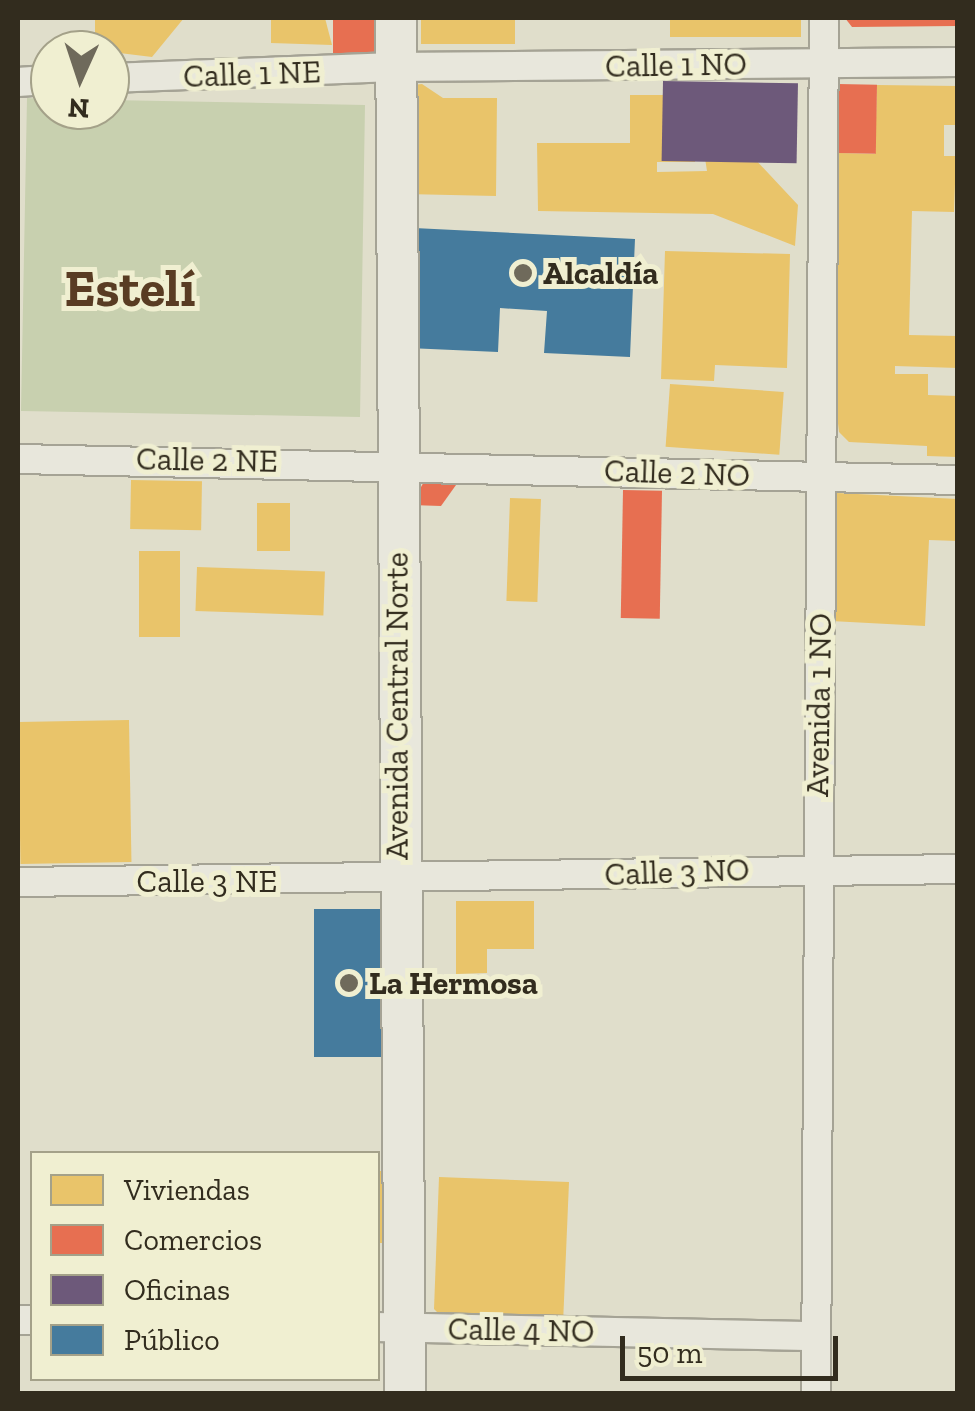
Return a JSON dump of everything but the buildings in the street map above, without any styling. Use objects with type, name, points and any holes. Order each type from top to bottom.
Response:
[{"type":"street","name":"Avenida Central Norte","points":[[396,18],[392,1328],[405,1394]]},
{"type":"street","name":"Avenida 1 NO","points":[[816,1394],[815,868],[824,478],[824,18]]},
{"type":"street","name":"Calle 1 NO","points":[[394,67],[958,62]]},
{"type":"street","name":"Calle 1 NE","points":[[130,77],[394,67]]},
{"type":"street","name":"Calle 2 NE","points":[[18,459],[396,464]]},
{"type":"street","name":"Calle 2 NO","points":[[396,464],[958,480]]},
{"type":"street","name":"Calle 3 NO","points":[[396,879],[815,868],[958,870]]},
{"type":"street","name":"Calle 3 NE","points":[[18,882],[396,879]]},
{"type":"street","name":"Calle 4 NO","points":[[392,1328],[816,1336]]},
{"type":"green space","points":[[27,98],[30,130],[130,130],[130,100],[365,105],[360,417],[21,411]]},
{"type":"place","name":"Alcaldía","points":[[523,273]]},
{"type":"place","name":"La Hermosa","points":[[349,983]]},
{"type":"district","name":"Estelí","points":[[130,289]]}]
